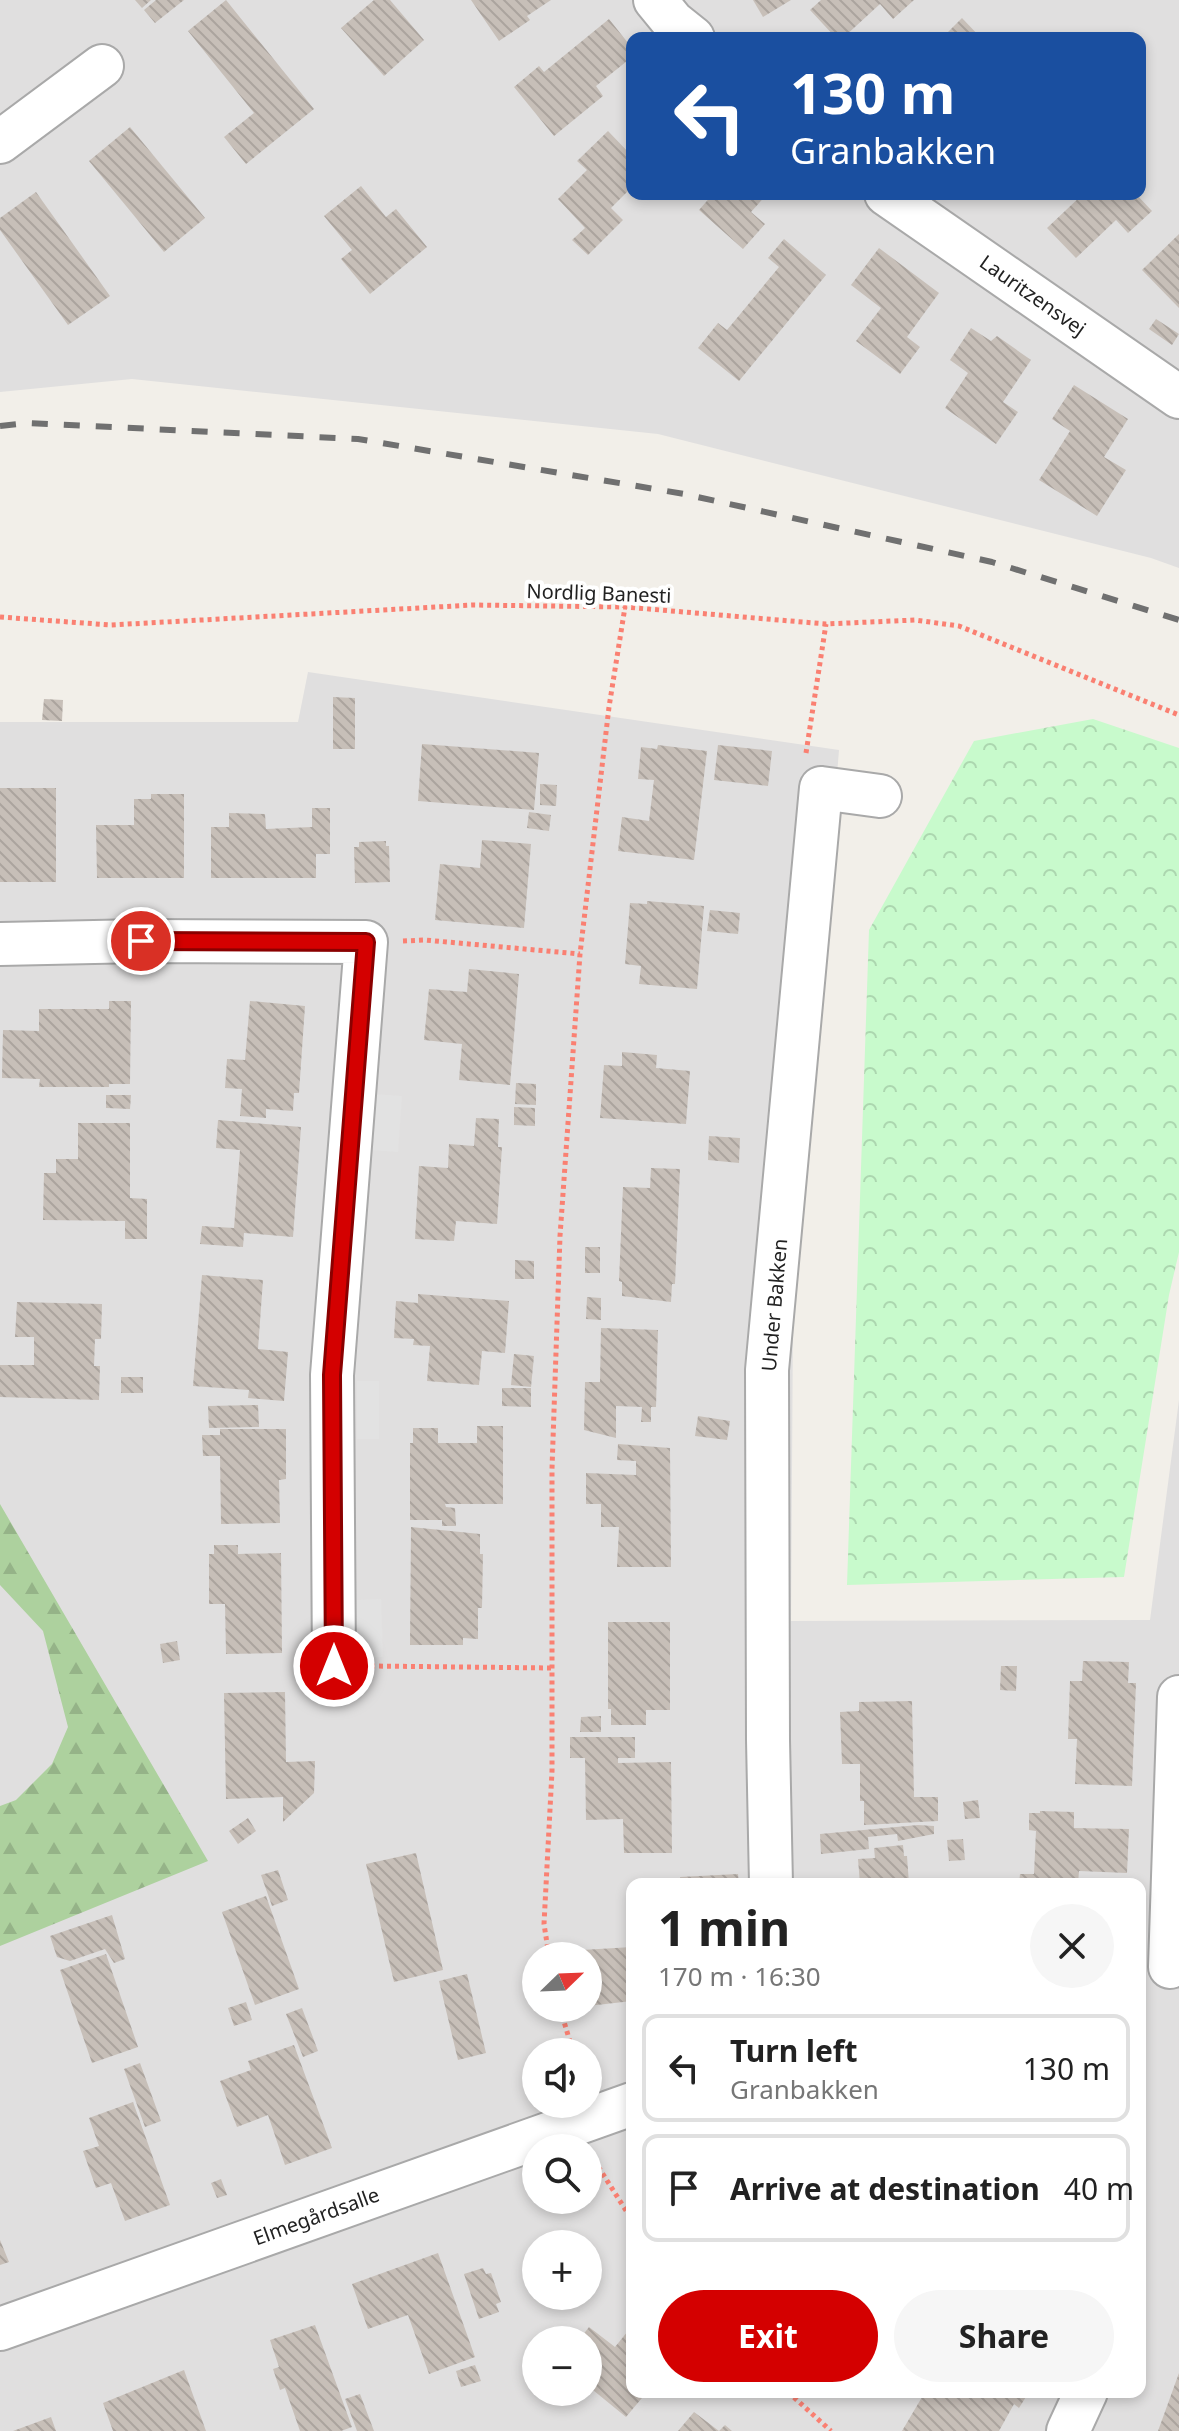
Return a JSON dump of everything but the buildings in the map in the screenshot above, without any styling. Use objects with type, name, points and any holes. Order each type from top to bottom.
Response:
[{"type":"street","points":[[655,0],[686,32]]},
{"type":"street","points":[[0,142],[102,66]]},
{"type":"street","name":"Lauritzensvej","points":[[895,200],[1179,397]]},
{"type":"street","points":[[821,788],[880,796]]},
{"type":"street","name":"Under Bakken","points":[[771,1878],[767,1370],[821,788]]},
{"type":"street","points":[[0,944],[366,942],[332,1375],[334,1666]]},
{"type":"street","points":[[1163,1968],[1179,1697]]},
{"type":"street","name":"Elmegårdsalle","points":[[602,2114],[626,2106]]},
{"type":"street","name":"Elmegårdsalle","points":[[0,2329],[591,2118]]},
{"type":"street","points":[[1068,2431],[1083,2398]]},
{"type":"path","name":"Nordlig Banesti","points":[[0,617],[111,625],[473,605],[625,607],[826,624],[915,620],[959,626],[1179,715]]},
{"type":"path","points":[[547,1942],[544,1924],[552,1771],[552,1469],[560,1236],[580,954],[609,707],[625,607]]},
{"type":"path","points":[[821,788],[806,753],[826,624]]},
{"type":"path","points":[[425,940],[580,954]]},
{"type":"path","points":[[334,1666],[553,1668]]},
{"type":"path","points":[[591,2118],[594,2162],[626,2211]]},
{"type":"path","points":[[795,2398],[831,2431]]},
{"type":"shaded area","points":[[0,0],[1179,0],[1179,568],[1151,558],[658,434],[132,379],[0,392]]},
{"type":"shaded area","points":[[308,672],[839,750],[793,1321],[791,1621],[1150,1620],[1179,1400],[1179,2431],[0,2431],[0,722],[298,722]]},
{"type":"shaded area","points":[[374,1094],[402,1096],[398,1152],[370,1150]]},
{"type":"shaded area","points":[[357,1381],[379,1381],[379,1439],[357,1439]]},
{"type":"shaded area","points":[[381,1599],[383,1657],[358,1658],[356,1600]]},
{"type":"green space","points":[[1093,719],[1179,748],[1179,1252],[1169,1295],[1124,1577],[847,1585],[869,930],[974,741]]},
{"type":"green space","points":[[0,1504],[208,1861],[0,1946],[0,1806],[16,1800],[52,1764],[68,1727],[43,1631],[0,1585]]},
{"type":"railway","points":[[0,426],[28,423],[358,439],[684,494],[992,562],[1179,620]]},
{"type":"route","points":[[141,941],[366,942],[332,1375],[334,1666]]}]
